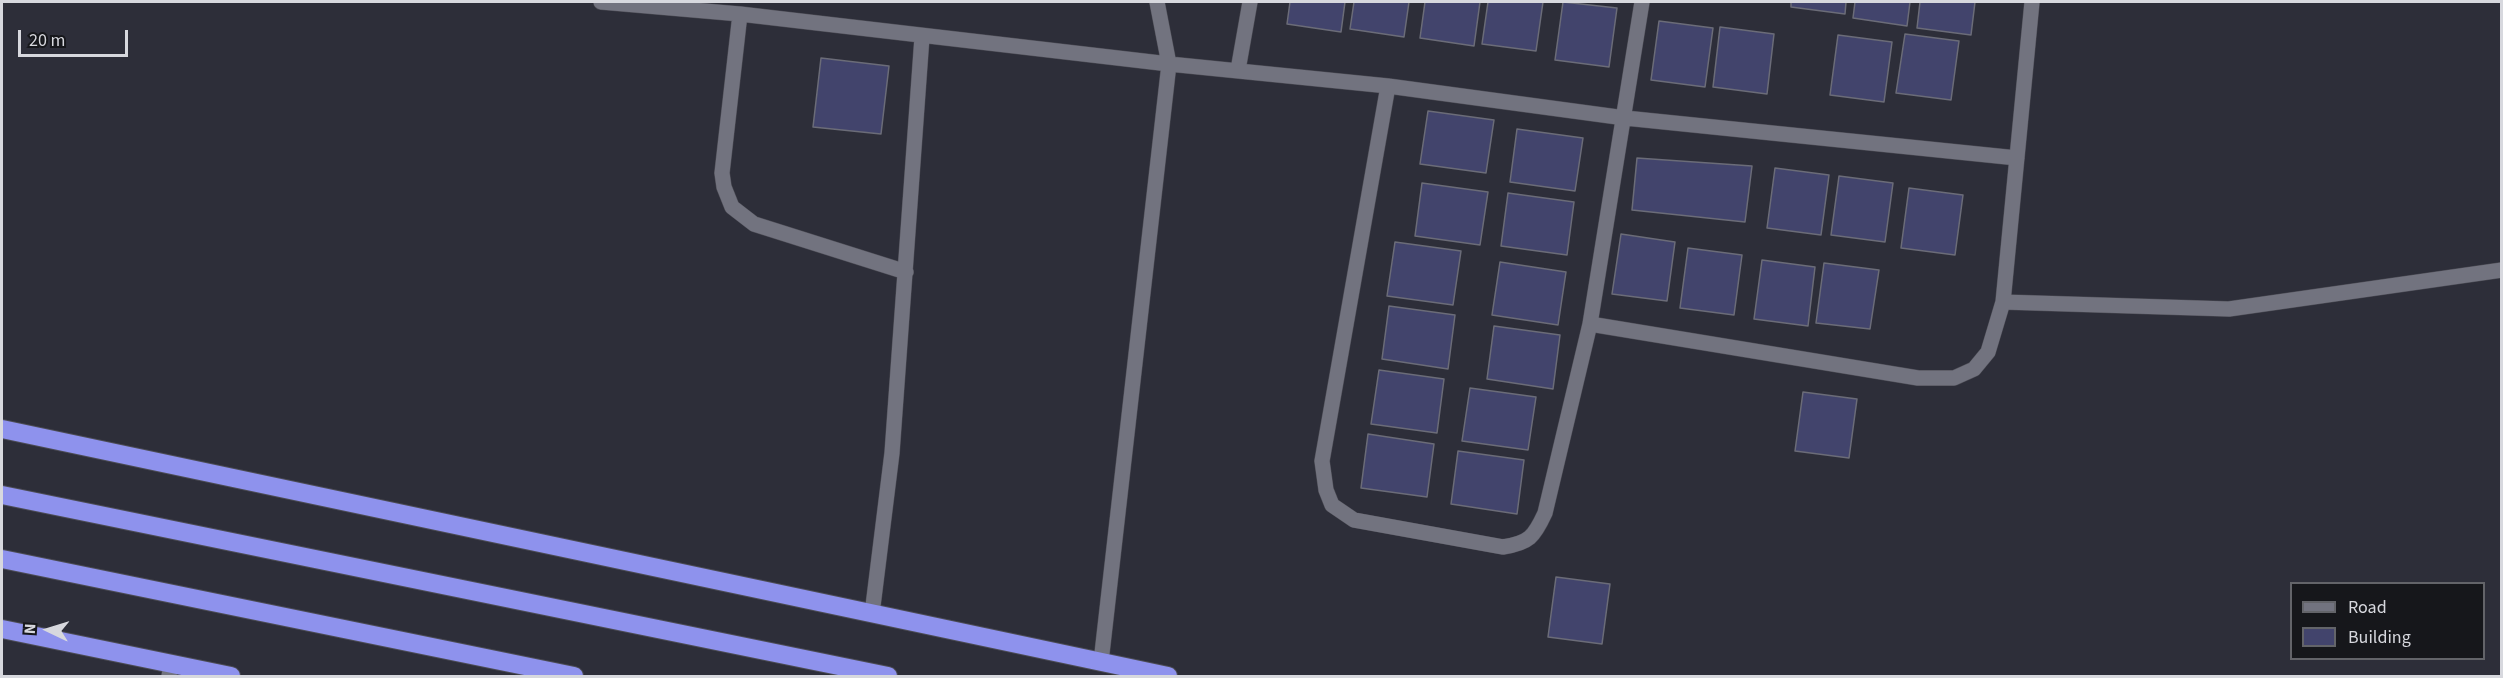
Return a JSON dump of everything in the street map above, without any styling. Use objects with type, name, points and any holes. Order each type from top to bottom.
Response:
[{"type":"highway","points":[[2,429],[1168,676]]},
{"type":"highway","points":[[2,495],[888,676]]},
{"type":"highway","points":[[2,559],[574,676]]},
{"type":"highway","points":[[2,629],[170,670],[231,676]]},
{"type":"street","points":[[601,2],[740,14],[922,37],[1388,87],[1625,118],[2017,158]]},
{"type":"street","points":[[1101,662],[1169,64],[1157,2]]},
{"type":"street","points":[[1238,70],[1250,2]]},
{"type":"street","points":[[1388,87],[1322,461],[1326,490],[1332,505],[1354,520],[1503,547],[1523,544],[1537,531],[1545,513],[1590,324],[1642,2]]},
{"type":"street","points":[[1590,324],[1918,378],[1954,378],[1974,369],[1988,352],[2003,302],[2032,2]]},
{"type":"street","points":[[740,14],[722,173],[724,187],[732,207],[754,224],[906,272]]},
{"type":"street","points":[[872,614],[892,453],[922,37]]},
{"type":"street","points":[[2003,302],[2229,309],[2502,270]]},
{"type":"building","points":[[1290,2],[1345,2],[1341,32],[1287,24]]},
{"type":"building","points":[[1354,2],[1409,2],[1404,37],[1350,29]]},
{"type":"building","points":[[1425,2],[1480,2],[1474,46],[1420,38]]},
{"type":"building","points":[[1488,2],[1543,2],[1536,51],[1482,44]]},
{"type":"building","points":[[1563,2],[1617,8],[1609,67],[1555,60]]},
{"type":"building","points":[[1791,2],[1846,2],[1845,14],[1791,7]]},
{"type":"building","points":[[1855,2],[1910,2],[1907,26],[1853,18]]},
{"type":"building","points":[[1920,2],[1975,2],[1971,35],[1917,28]]},
{"type":"building","points":[[1659,21],[1713,28],[1705,87],[1651,80]]},
{"type":"building","points":[[1720,27],[1774,34],[1767,94],[1713,87]]},
{"type":"building","points":[[1905,34],[1959,41],[1951,100],[1896,93]]},
{"type":"building","points":[[1838,35],[1892,42],[1884,102],[1830,95]]},
{"type":"building","points":[[821,58],[889,66],[881,134],[813,127]]},
{"type":"building","points":[[1428,111],[1494,120],[1486,173],[1420,164]]},
{"type":"building","points":[[1517,129],[1583,138],[1575,191],[1510,182]]},
{"type":"building","points":[[1637,158],[1752,166],[1745,222],[1632,210]]},
{"type":"building","points":[[1775,168],[1829,175],[1821,235],[1767,228]]},
{"type":"building","points":[[1839,176],[1893,183],[1885,242],[1831,235]]},
{"type":"building","points":[[1422,183],[1488,192],[1480,245],[1415,236]]},
{"type":"building","points":[[1909,188],[1963,195],[1955,255],[1901,248]]},
{"type":"building","points":[[1508,193],[1574,202],[1567,255],[1501,246]]},
{"type":"building","points":[[1621,234],[1675,242],[1667,301],[1612,294]]},
{"type":"building","points":[[1395,242],[1461,251],[1453,305],[1387,296]]},
{"type":"building","points":[[1688,248],[1742,255],[1734,315],[1680,308]]},
{"type":"building","points":[[1762,260],[1815,267],[1808,326],[1754,319]]},
{"type":"building","points":[[1500,262],[1566,272],[1558,325],[1492,315]]},
{"type":"building","points":[[1824,263],[1879,270],[1870,329],[1816,323]]},
{"type":"building","points":[[1389,306],[1455,315],[1448,369],[1382,359]]},
{"type":"building","points":[[1494,326],[1560,335],[1553,389],[1487,379]]},
{"type":"building","points":[[1379,370],[1444,379],[1437,433],[1371,424]]},
{"type":"building","points":[[1470,388],[1536,397],[1528,450],[1462,441]]},
{"type":"building","points":[[1803,392],[1857,399],[1849,458],[1795,451]]},
{"type":"building","points":[[1368,434],[1434,444],[1427,497],[1361,488]]},
{"type":"building","points":[[1458,451],[1524,460],[1517,514],[1451,504]]},
{"type":"building","points":[[1556,577],[1610,584],[1602,644],[1548,637]]}]
